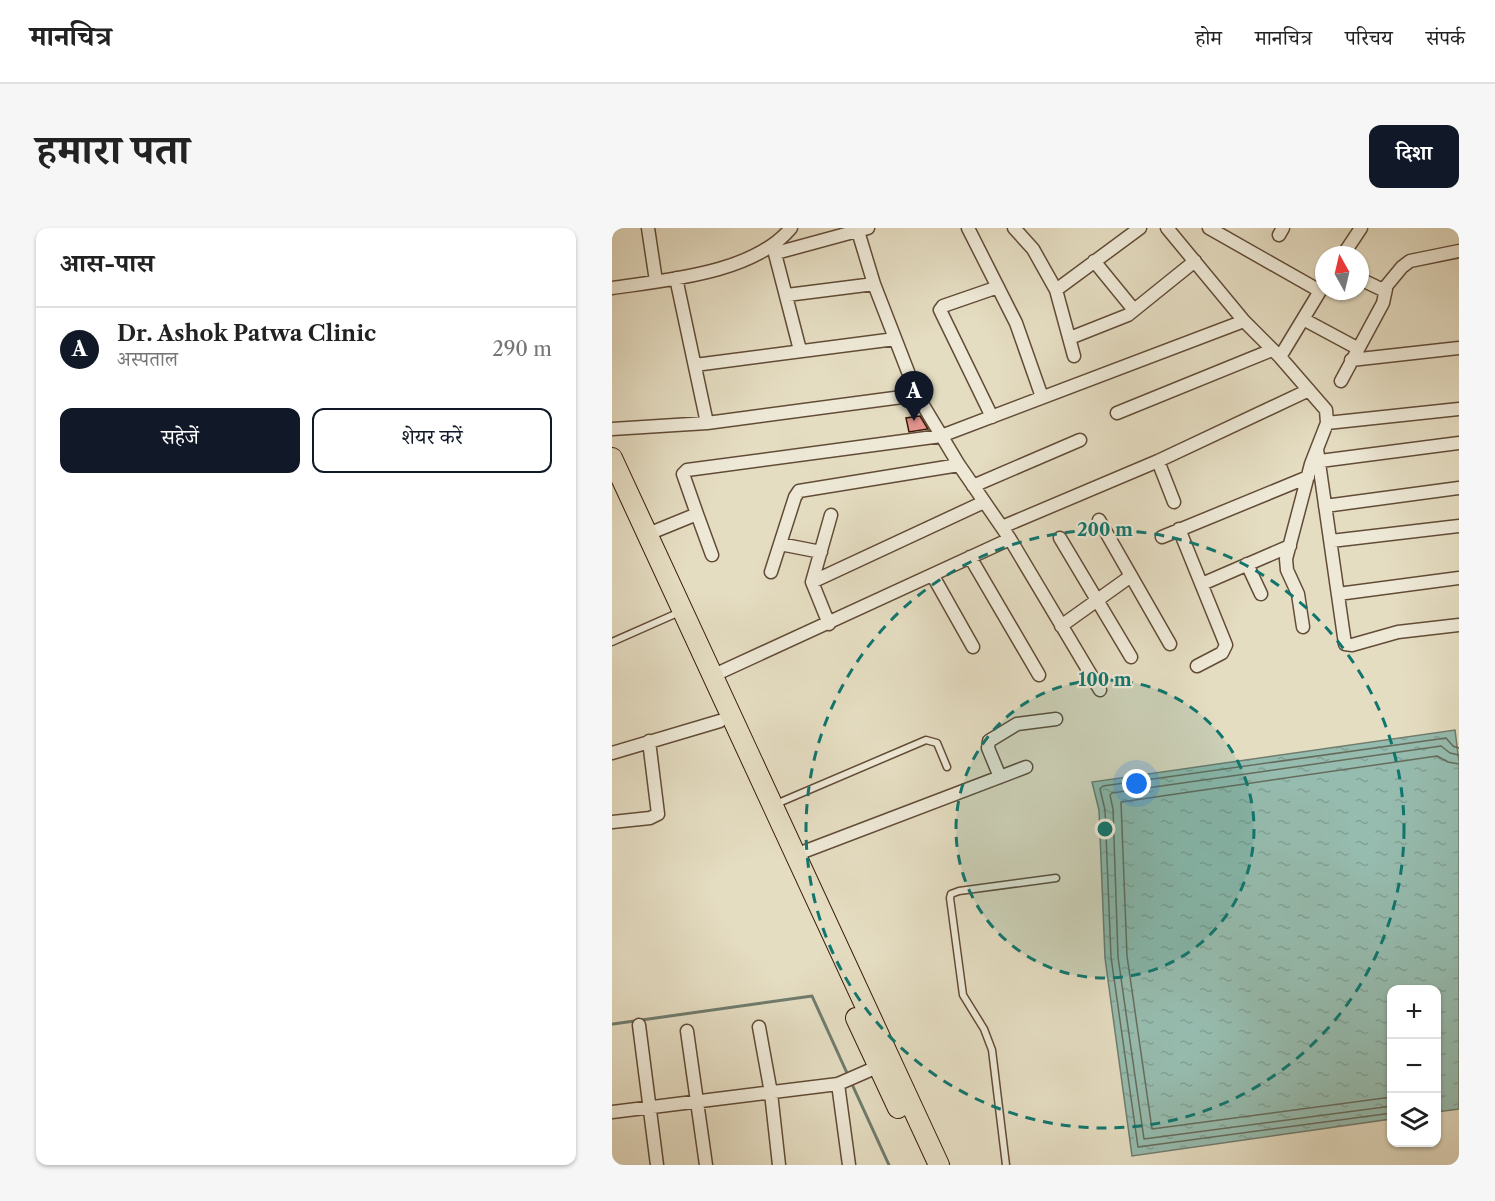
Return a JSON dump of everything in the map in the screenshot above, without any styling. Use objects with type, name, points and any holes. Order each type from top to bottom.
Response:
[{"type":"highway","points":[[612,458],[772,806],[788,851]]},
{"type":"highway","points":[[612,481],[720,721],[788,851],[884,1063],[925,1165]]},
{"type":"highway","points":[[884,1063],[939,1165]]},
{"type":"street","points":[[648,228],[656,281]]},
{"type":"street","points":[[775,250],[791,228]]},
{"type":"street","points":[[968,228],[1016,323],[1042,397]]},
{"type":"street","points":[[1014,228],[1033,249],[1056,290],[1074,356]]},
{"type":"street","points":[[1056,290],[1140,228]]},
{"type":"street","points":[[1209,228],[1315,284]]},
{"type":"street","points":[[1349,246],[1361,228]]},
{"type":"street","points":[[612,288],[676,278],[775,250],[861,230],[874,284],[917,395],[959,465],[1010,539],[1100,690]]},
{"type":"street","points":[[1173,231],[1244,321],[1276,353],[1326,410],[1327,423],[1319,455],[1308,477],[1290,546],[1287,567],[1298,594],[1303,627]]},
{"type":"street","points":[[775,250],[800,350]]},
{"type":"street","points":[[1341,381],[1383,303],[1386,289],[1402,267],[1410,261],[1459,250]]},
{"type":"street","points":[[1094,261],[1134,310]]},
{"type":"street","points":[[1070,338],[1134,310],[1195,261]]},
{"type":"street","points":[[676,278],[707,423]]},
{"type":"street","points":[[787,295],[874,284]]},
{"type":"street","points":[[1369,284],[1378,290],[1386,289]]},
{"type":"street","points":[[992,417],[940,310],[943,306],[998,287]]},
{"type":"street","points":[[1117,413],[1276,353],[1303,320],[1315,300]]},
{"type":"street","points":[[1303,320],[1354,354],[1459,348]]},
{"type":"street","points":[[712,555],[683,474],[687,470],[941,436],[1244,321]]},
{"type":"street","points":[[695,365],[895,339]]},
{"type":"street","points":[[1002,527],[1158,461],[1309,390]]},
{"type":"street","points":[[612,429],[707,423],[917,395]]},
{"type":"street","points":[[1327,423],[1459,409]]},
{"type":"street","points":[[973,486],[1080,440]]},
{"type":"street","points":[[1319,455],[1459,443]]},
{"type":"street","points":[[1319,455],[1344,641],[1347,645],[1398,632],[1459,624]]},
{"type":"street","points":[[1158,461],[1174,502]]},
{"type":"street","points":[[771,572],[796,495],[802,490],[959,465]]},
{"type":"street","points":[[1162,537],[1308,477]]},
{"type":"street","points":[[1325,506],[1459,488]]},
{"type":"street","points":[[812,582],[984,502]]},
{"type":"street","points":[[648,534],[697,514]]},
{"type":"street","points":[[829,624],[812,582],[831,515]]},
{"type":"street","points":[[1099,520],[1170,644]]},
{"type":"street","points":[[1331,541],[1459,526]]},
{"type":"street","points":[[1179,529],[1226,649],[1197,666]]},
{"type":"street","points":[[1060,538],[1131,657]]},
{"type":"street","points":[[712,676],[1010,539]]},
{"type":"street","points":[[780,544],[821,552]]},
{"type":"street","points":[[1202,584],[1290,546]]},
{"type":"street","points":[[970,557],[1040,675]]},
{"type":"street","points":[[1247,564],[1261,594]]},
{"type":"street","points":[[933,576],[973,648]]},
{"type":"street","points":[[1061,627],[1131,576]]},
{"type":"street","points":[[1338,594],[1459,578]]},
{"type":"street","points":[[1000,777],[988,748],[989,741],[1017,724],[1056,719]]},
{"type":"street","points":[[612,753],[720,721]]},
{"type":"street","points":[[612,822],[650,818],[658,814],[649,741]]},
{"type":"street","points":[[788,851],[1026,767]]},
{"type":"street","points":[[639,1025],[657,1165]]},
{"type":"street","points":[[759,1027],[771,1093],[779,1165]]},
{"type":"street","points":[[687,1031],[705,1165]]},
{"type":"street","points":[[612,1112],[838,1084],[884,1063]]},
{"type":"street","points":[[838,1084],[849,1165]]},
{"type":"lane","points":[[612,642],[673,615]]},
{"type":"lane","points":[[772,806],[926,740],[937,743],[947,767]]},
{"type":"lane","points":[[1006,1165],[992,1050],[984,1029],[963,994],[950,898],[951,894],[959,891],[1056,878]]},
{"type":"water","points":[[1455,730],[1459,762],[1459,1109],[1441,1111],[1441,985],[1387,985],[1387,1120],[1132,1156],[1105,958],[1099,810],[1092,782]]},
{"type":"building","points":[[920,416],[928,429],[909,432],[906,418]]},
{"type":"waterway","points":[[613,1024],[812,996],[847,1073]]},
{"type":"waterway","points":[[851,1082],[889,1165]]},
{"type":"place","name":"Dr. Ashok Patwa Clinic","points":[[914,421]]}]
